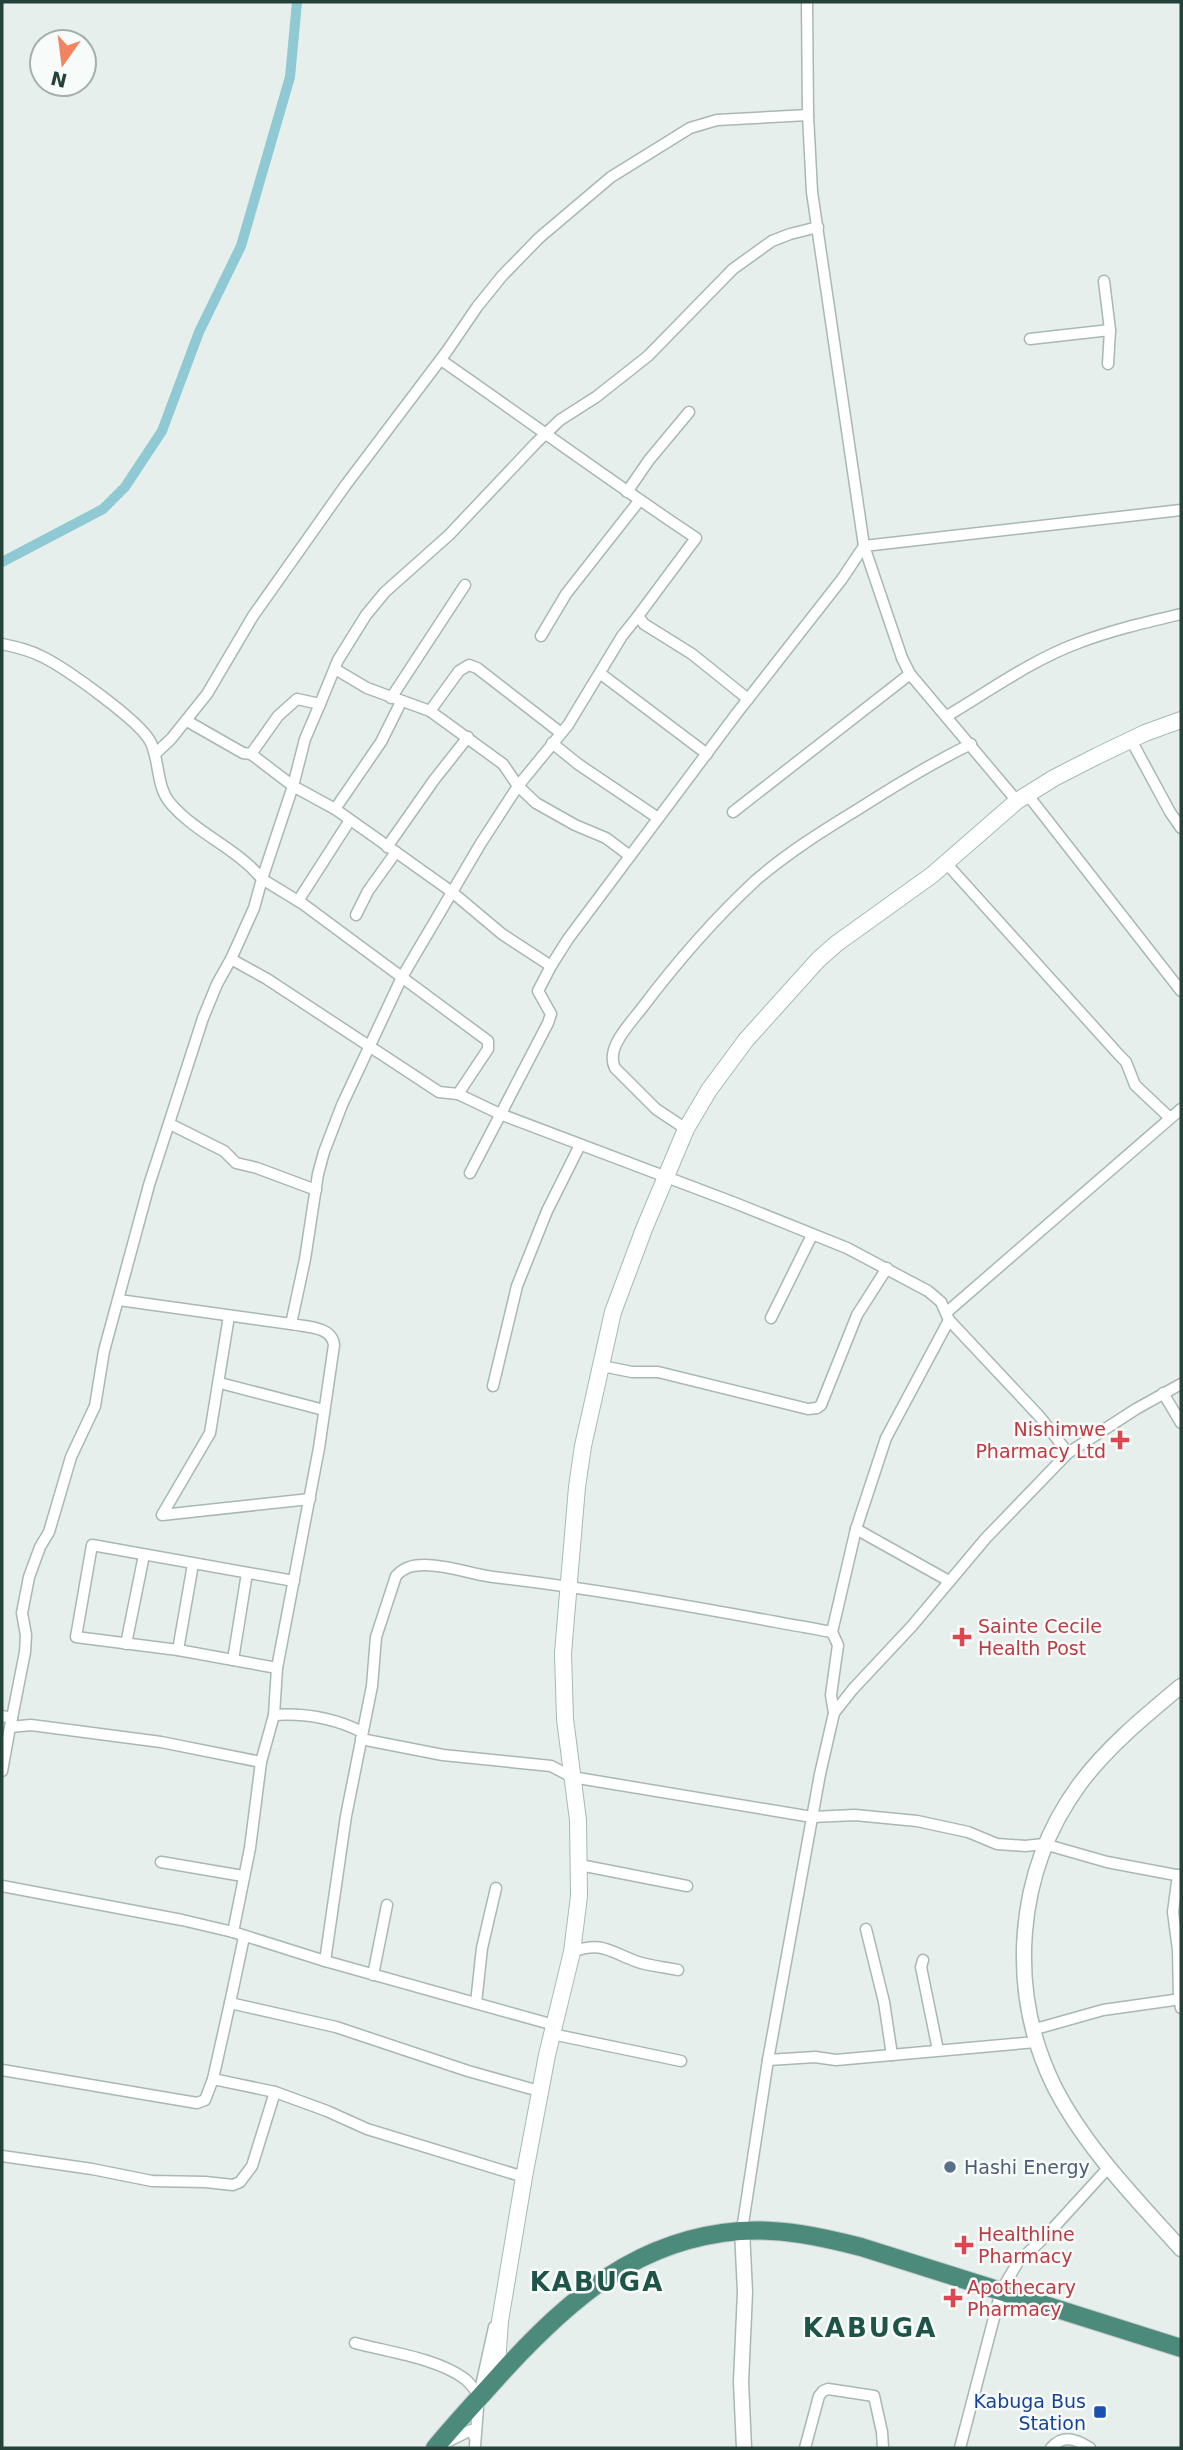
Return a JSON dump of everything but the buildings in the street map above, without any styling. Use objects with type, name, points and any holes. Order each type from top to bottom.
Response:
[{"type":"highway","points":[[435,2448],[479,2395],[538,2334],[597,2282],[670,2245],[709,2234],[742,2231],[816,2236],[861,2247],[1181,2348]]},
{"type":"main road","points":[[496,2379],[500,2322],[539,2091],[572,1952],[580,1866],[578,1820],[565,1719],[563,1653],[573,1525],[583,1446],[618,1295],[686,1129],[709,1090],[746,1040],[818,960],[946,863],[1022,797],[1131,740],[1181,722]]},
{"type":"street","points":[[807,2],[812,192],[864,546],[902,658],[910,674],[1022,797],[1181,991]]},
{"type":"street","points":[[155,754],[187,721],[214,683],[253,616],[477,307],[502,276],[539,238],[611,177],[673,137],[701,124],[737,118],[808,115]]},
{"type":"street","points":[[2,1770],[8,1720],[26,1643],[22,1613],[26,1585],[54,1518],[71,1457],[94,1406],[104,1351],[138,1222],[203,1018],[254,908],[305,739],[335,669],[366,615],[385,592],[449,535],[547,432],[648,356],[714,286],[743,261],[772,241],[818,227]]},
{"type":"street","points":[[1104,281],[1110,330],[1108,364]]},
{"type":"street","points":[[1030,340],[1110,330]]},
{"type":"street","points":[[291,1324],[305,1259],[320,1163],[332,1130],[402,977],[519,786],[561,733],[601,674],[622,636],[696,538],[639,501],[547,432],[441,360]]},
{"type":"street","points":[[627,492],[649,460],[690,412]]},
{"type":"street","points":[[541,636],[566,594],[639,501]]},
{"type":"street","points":[[470,1173],[550,1019],[549,1009],[538,991],[551,966],[629,856],[864,546],[1181,510]]},
{"type":"street","points":[[335,809],[381,742],[396,700],[465,585]]},
{"type":"street","points":[[947,716],[1035,663],[1076,643],[1181,614]]},
{"type":"street","points":[[638,616],[644,624],[692,654],[748,699]]},
{"type":"street","points":[[2,644],[40,655],[63,668],[146,735],[155,754],[162,789],[169,801],[203,831],[242,859],[262,879],[298,901],[488,1041],[488,1049],[458,1094]]},
{"type":"street","points":[[430,711],[459,671],[469,665],[477,668],[561,733]]},
{"type":"street","points":[[335,669],[367,688],[430,711],[503,764],[536,803],[575,825],[606,838],[629,856]]},
{"type":"street","points":[[601,674],[707,754]]},
{"type":"street","points":[[733,812],[910,674]]},
{"type":"street","points":[[251,754],[285,708],[297,699],[320,704]]},
{"type":"street","points":[[187,721],[243,753],[251,754],[293,786],[335,809],[452,892],[502,934],[551,966]]},
{"type":"street","points":[[356,915],[414,806],[468,737]]},
{"type":"street","points":[[1131,740],[1181,828]]},
{"type":"street","points":[[552,743],[578,764],[658,818]]},
{"type":"street","points":[[686,1129],[656,1109],[615,1068],[612,1061],[614,1049],[627,1028],[690,947],[755,881],[878,796],[971,744]]},
{"type":"street","points":[[298,901],[351,820]]},
{"type":"street","points":[[946,863],[1126,1062],[1135,1085],[1170,1118]]},
{"type":"street","points":[[231,959],[267,979],[439,1092],[458,1094],[500,1114],[847,1248],[928,1291],[941,1302],[948,1316],[1068,1453]]},
{"type":"street","points":[[744,2448],[741,2382],[745,2292],[742,2231],[768,2060],[820,1774],[834,1713],[831,1695],[838,1645],[832,1632],[856,1529],[886,1438],[948,1316],[1181,1109]]},
{"type":"street","points":[[170,1124],[224,1151],[236,1163],[316,1190]]},
{"type":"street","points":[[493,1386],[517,1286],[547,1211],[580,1145]]},
{"type":"street","points":[[771,1318],[813,1235]]},
{"type":"street","points":[[602,1366],[632,1372],[658,1372],[808,1409],[817,1408],[821,1405],[857,1315],[887,1268]]},
{"type":"street","points":[[2,2070],[197,2103],[205,2100],[213,2079],[230,2003],[243,1876],[250,1848],[261,1762],[274,1715],[277,1668],[320,1448],[333,1339],[327,1332],[291,1324],[119,1300]]},
{"type":"street","points":[[229,1316],[210,1433],[162,1516],[310,1499]]},
{"type":"street","points":[[220,1383],[324,1409]]},
{"type":"street","points":[[834,1713],[986,1538],[1068,1453],[1181,1384]]},
{"type":"street","points":[[1163,1393],[1181,1423]]},
{"type":"street","points":[[856,1529],[949,1581]]},
{"type":"street","points":[[277,1668],[178,1650],[76,1637],[83,1590],[92,1545],[294,1581]]},
{"type":"street","points":[[126,1643],[144,1555]]},
{"type":"street","points":[[178,1650],[193,1564]]},
{"type":"street","points":[[325,1961],[346,1816],[372,1686],[376,1637],[390,1590],[402,1570],[425,1565],[473,1574],[569,1585],[832,1632]]},
{"type":"street","points":[[233,1660],[247,1573]]},
{"type":"street","points":[[1181,1686],[1097,1762],[1064,1808],[1044,1844],[1029,1900],[1023,1948],[1024,1980],[1034,2036],[1055,2087],[1074,2119],[1109,2167],[1181,2249]]},
{"type":"street","points":[[274,1715],[322,1717],[362,1736],[443,1755],[551,1766],[572,1777],[812,1817],[855,1815],[917,1821],[968,1832],[997,1844],[1044,1844],[1107,1862],[1180,1875],[1174,1912],[1180,2002],[1103,2010],[1034,2036],[938,2050],[836,2060],[816,2057],[768,2060]]},
{"type":"street","points":[[8,1720],[161,1742],[261,1762]]},
{"type":"street","points":[[161,1862],[243,1876]]},
{"type":"street","points":[[580,1866],[687,1886]]},
{"type":"street","points":[[2,1886],[182,1920],[476,2003],[553,2029],[681,2061]]},
{"type":"street","points":[[476,2003],[482,1948],[496,1888]]},
{"type":"street","points":[[373,1975],[387,1905]]},
{"type":"street","points":[[866,1929],[884,2002],[892,2055]]},
{"type":"street","points":[[572,1952],[587,1947],[604,1947],[638,1962],[678,1970]]},
{"type":"street","points":[[923,1960],[921,1967],[938,2050]]},
{"type":"street","points":[[230,2003],[336,2027],[468,2071],[539,2091]]},
{"type":"street","points":[[213,2079],[275,2092],[376,2132],[524,2177]]},
{"type":"street","points":[[2,2156],[152,2181],[233,2185],[240,2182],[252,2166],[275,2092]]},
{"type":"street","points":[[960,2448],[1001,2291],[1018,2262],[1046,2236],[1109,2167]]},
{"type":"street","points":[[475,2447],[479,2395],[519,2208]]},
{"type":"street","points":[[355,2343],[450,2370],[466,2379],[479,2395]]},
{"type":"street","points":[[805,2448],[819,2396],[828,2389],[874,2396],[883,2448]]},
{"type":"street","points":[[435,2448],[471,2430],[475,2436],[475,2447]]},
{"type":"street","points":[[1051,2448],[1065,2438],[1076,2439],[1090,2448]]},
{"type":"waterway","points":[[2,562],[103,509],[125,487],[162,431],[199,332],[241,246],[290,77],[297,2]]},
{"type":"place","name":"Nishimwe Pharmacy Ltd","points":[[1120,1440]]},
{"type":"place","name":"Sainte Cecile Health Post","points":[[962,1637]]},
{"type":"place","name":"Hashi Energy","points":[[950,2167]]},
{"type":"place","name":"Healthline Pharmacy","points":[[964,2245]]},
{"type":"place","name":"Apothecary Pharmacy","points":[[953,2298]]},
{"type":"place","name":"Kabuga Bus Station","points":[[1100,2412]]},
{"type":"district","name":"KABUGA","points":[[597,2282]]},
{"type":"district","name":"KABUGA","points":[[870,2328]]}]
